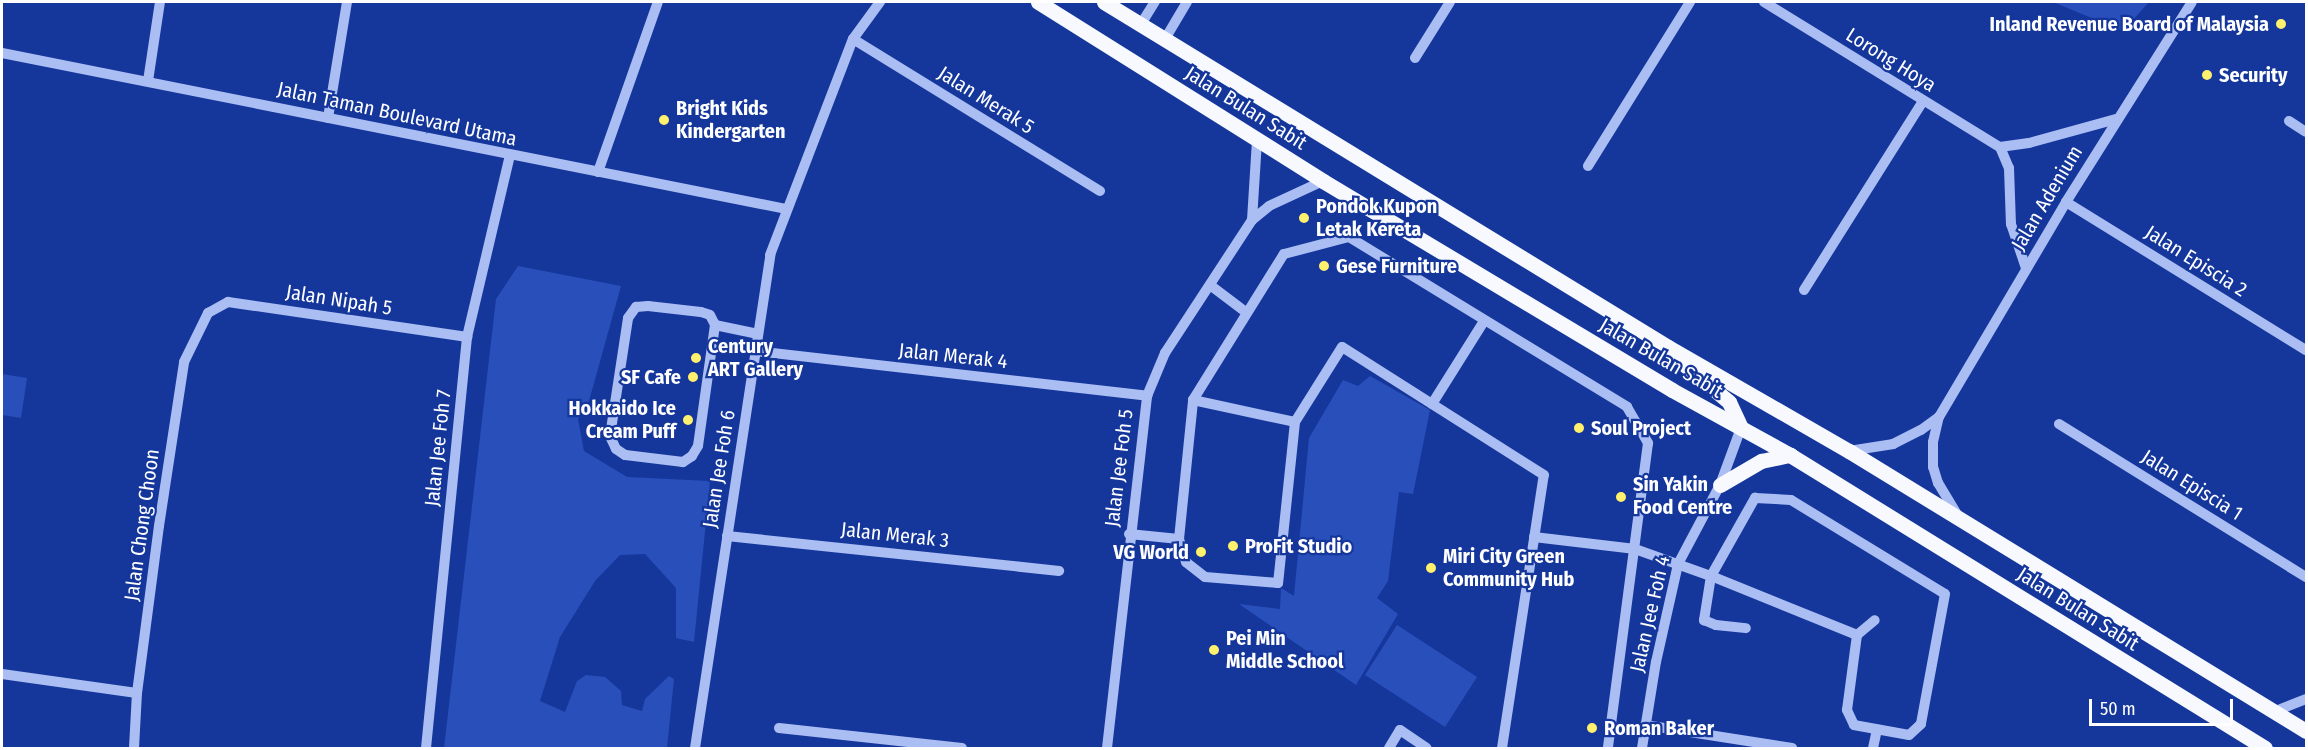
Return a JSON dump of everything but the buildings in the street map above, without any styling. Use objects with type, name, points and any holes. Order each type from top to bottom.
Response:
[{"type":"main road","name":"Jalan Bulan Sabit","points":[[1038,2],[1323,182],[1672,390],[1790,455],[2265,748]]},
{"type":"main road","name":"Jalan Bulan Sabit","points":[[1104,2],[1668,347],[1850,451],[2307,731]]},
{"type":"main road","points":[[1668,347],[1689,370],[1729,402],[1741,428]]},
{"type":"main road","points":[[1720,485],[1761,461],[1790,455]]},
{"type":"street","points":[[148,81],[160,2]]},
{"type":"street","points":[[328,118],[347,2]]},
{"type":"street","points":[[598,172],[658,2]]},
{"type":"street","name":"Jalan Jee Foh 6","points":[[695,748],[770,255],[853,39],[880,2]]},
{"type":"street","points":[[1141,24],[1155,2]]},
{"type":"street","points":[[1165,39],[1187,2]]},
{"type":"street","points":[[1415,58],[1450,2]]},
{"type":"street","points":[[1588,166],[1690,2]]},
{"type":"street","name":"Lorong Hoya","points":[[1764,2],[2000,147]]},
{"type":"street","name":"Jalan Adenium","points":[[1961,521],[1938,483],[1933,467],[1933,442],[1939,417],[2116,119],[2192,2]]},
{"type":"street","name":"Jalan Merak 5","points":[[853,39],[1100,191]]},
{"type":"street","name":"Jalan Taman Boulevard Utama","points":[[2,53],[786,209]]},
{"type":"street","points":[[1804,290],[1923,101]]},
{"type":"street","points":[[2026,268],[2011,224],[2009,168],[2000,147],[2029,143],[2116,119]]},
{"type":"street","points":[[2289,121],[2307,132]]},
{"type":"street","name":"Jalan Jee Foh 5","points":[[1252,220],[1257,140]]},
{"type":"street","name":"Jalan Jee Foh 7","points":[[426,748],[466,338],[510,155]]},
{"type":"street","name":"Jalan Jee Foh 5","points":[[1107,748],[1146,396],[1166,353],[1252,220],[1269,206],[1323,182]]},
{"type":"street","name":"Jalan Episcia 2","points":[[2066,202],[2307,350]]},
{"type":"street","points":[[1502,748],[1544,475],[1342,347],[1295,422],[1278,583],[1205,577],[1186,562],[1179,539],[1193,400],[1284,254],[1349,237],[1627,407],[1648,443],[1608,748]]},
{"type":"street","points":[[1210,285],[1247,313]]},
{"type":"street","name":"Jalan Nipah 5","points":[[208,313],[228,302],[466,338]]},
{"type":"street","points":[[716,325],[698,446],[692,456],[683,462],[625,455],[616,449],[610,436],[628,318],[636,307],[648,306],[701,312],[710,315],[716,325],[758,334]]},
{"type":"street","name":"Jalan Chong Choon","points":[[134,748],[138,693],[159,526],[184,362],[208,313]]},
{"type":"street","points":[[1432,404],[1484,321]]},
{"type":"street","name":"Jalan Merak 4","points":[[755,351],[1146,396]]},
{"type":"street","points":[[1193,400],[1295,422]]},
{"type":"street","name":"Jalan Adenium","points":[[1850,451],[1893,444],[1922,430],[1939,417]]},
{"type":"street","name":"Jalan Episcia 1","points":[[2059,424],[2307,577]]},
{"type":"street","name":"Jalan Jee Foh 4","points":[[1642,748],[1656,662],[1678,564],[1720,485],[1741,428]]},
{"type":"street","points":[[1746,628],[1716,625],[1704,620],[1711,576],[1755,498],[1791,500],[1945,594],[1921,724],[1909,735],[1854,725],[1847,710],[1857,635],[1875,620]]},
{"type":"street","points":[[1129,534],[1179,539]]},
{"type":"street","name":"Jalan Merak 3","points":[[727,536],[1059,571]]},
{"type":"street","points":[[1534,537],[1635,549],[1711,576],[1857,635]]},
{"type":"street","points":[[2,674],[138,693]]},
{"type":"street","points":[[2276,711],[2307,699]]},
{"type":"street","points":[[1646,725],[1792,748]]},
{"type":"street","points":[[778,728],[962,748]]},
{"type":"street","points":[[1873,748],[1877,729]]},
{"type":"street","points":[[1389,748],[1400,730],[1427,748]]},
{"type":"shaded area","points":[[2053,2],[2149,2],[2123,31]]},
{"type":"shaded area","points":[[518,266],[621,286],[589,401],[578,419],[584,451],[627,477],[710,481],[694,642],[676,638],[676,588],[645,554],[620,555],[595,581],[560,637],[540,701],[565,712],[577,681],[586,675],[605,677],[621,691],[622,705],[642,711],[645,699],[669,676],[674,679],[667,748],[444,748],[496,299]]},
{"type":"shaded area","points":[[2,374],[27,378],[21,418],[2,415]]},
{"type":"shaded area","points":[[1370,376],[1430,410],[1413,494],[1399,492],[1388,581],[1377,598],[1398,614],[1356,685],[1239,604],[1280,609],[1281,588],[1294,596],[1309,438],[1343,380],[1358,386]]},
{"type":"shaded area","points":[[1397,625],[1477,677],[1445,727],[1365,675]]},
{"type":"place","name":"Inland Revenue Board of Malaysia","points":[[2281,24]]},
{"type":"place","name":"Security","points":[[2207,75]]},
{"type":"place","name":"Bright Kids Kindergarten","points":[[664,120]]},
{"type":"place","name":"Pondok Kupon Letak Kereta","points":[[1304,218]]},
{"type":"place","name":"Gese Furniture","points":[[1324,266]]},
{"type":"place","name":"Century ART Gallery","points":[[696,358]]},
{"type":"place","name":"SF Cafe","points":[[693,377]]},
{"type":"place","name":"Hokkaido Ice Cream Puff","points":[[688,420]]},
{"type":"place","name":"Soul Project","points":[[1579,428]]},
{"type":"place","name":"Sin Yakin Food Centre","points":[[1621,497]]},
{"type":"place","name":"ProFit Studio","points":[[1233,546]]},
{"type":"place","name":"VG World","points":[[1201,552]]},
{"type":"place","name":"Miri City Green Community Hub","points":[[1431,568]]},
{"type":"place","name":"Pei Min Middle School","points":[[1214,650]]},
{"type":"place","name":"Roman Baker","points":[[1592,728]]}]
